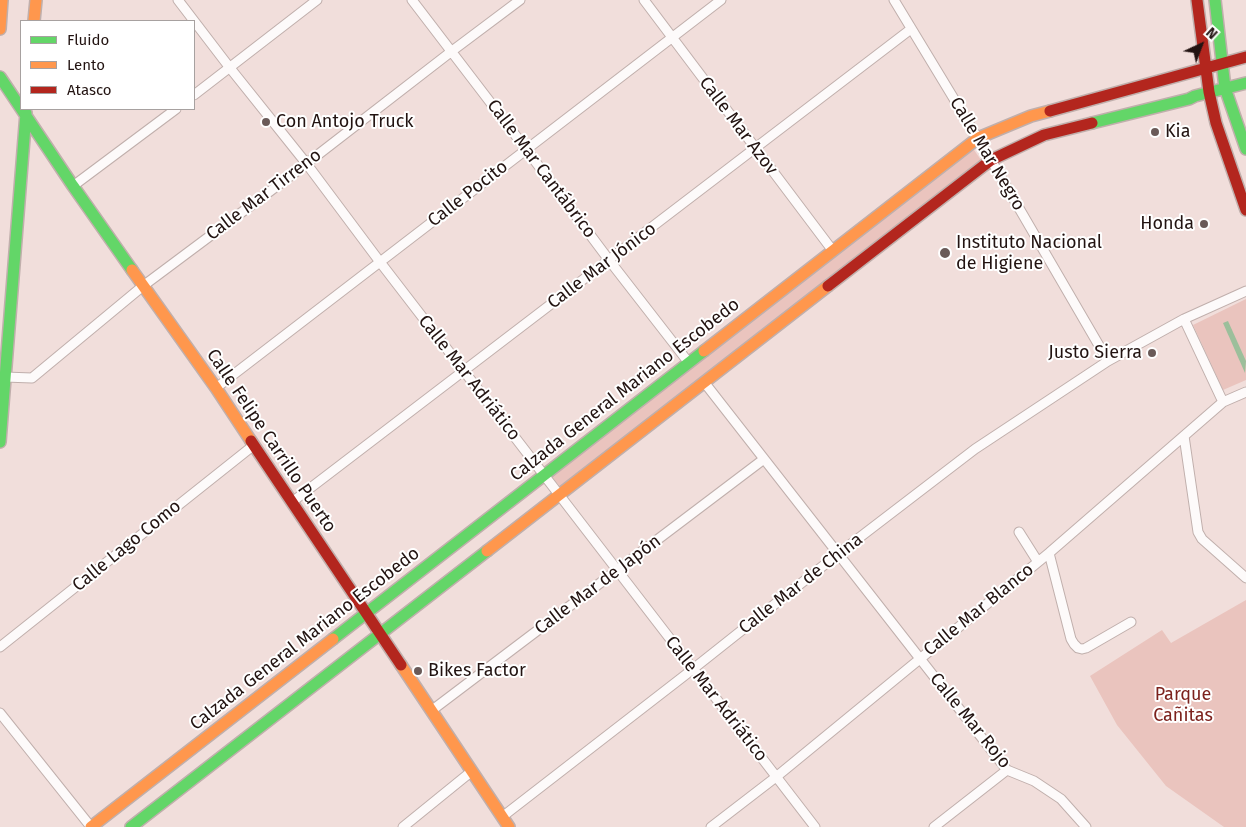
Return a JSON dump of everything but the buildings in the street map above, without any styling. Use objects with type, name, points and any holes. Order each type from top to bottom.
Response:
[{"type":"main road","points":[[0,29],[2,0]]},
{"type":"main road","points":[[34,20],[36,0]]},
{"type":"main road","points":[[1197,0],[1216,123],[1246,210]]},
{"type":"main road","points":[[1215,0],[1224,88],[1246,149]]},
{"type":"main road","name":"Calzada General Mariano Escobedo","points":[[91,827],[978,138],[1031,116],[1246,57]]},
{"type":"main road","name":"Calle Felipe Carrillo Puerto","points":[[0,77],[20,104]]},
{"type":"main road","points":[[131,827],[991,160],[1044,135],[1246,83]]},
{"type":"main road","points":[[0,442],[26,112]]},
{"type":"main road","name":"Calle Felipe Carrillo Puerto","points":[[26,112],[73,186],[216,388],[509,827]]},
{"type":"street","name":"Calle Mar Adriático","points":[[178,0],[193,20]]},
{"type":"street","points":[[195,94],[318,0]]},
{"type":"street","name":"Calle Mar Cantábrico","points":[[412,0],[689,363]]},
{"type":"street","name":"Calle Mar Tirreno","points":[[5,376],[32,378],[144,286],[520,0]]},
{"type":"street","name":"Calle Mar Azov","points":[[644,0],[833,251]]},
{"type":"street","name":"Calle Pocito","points":[[216,388],[720,0]]},
{"type":"street","name":"Calle Mar Negro","points":[[894,0],[978,138],[1108,362]]},
{"type":"street","name":"Calle Mar Adriático","points":[[195,22],[306,163],[814,827]]},
{"type":"street","name":"Calle Mar Jónico","points":[[292,502],[911,29]]},
{"type":"street","points":[[73,186],[175,110]]},
{"type":"street","name":"Calle Mar de China","points":[[502,817],[975,449],[1108,362],[1184,319],[1246,291]]},
{"type":"street","points":[[1184,319],[1223,402]]},
{"type":"street","name":"Calle Mar Rojo","points":[[704,382],[1007,770],[1034,782],[1061,799],[1086,827]]},
{"type":"street","name":"Calle Mar Blanco","points":[[711,827],[776,777],[1049,553],[1223,402],[1246,392]]},
{"type":"street","points":[[1184,436],[1198,532],[1202,538],[1246,578]]},
{"type":"street","name":"Calle Lago Como","points":[[0,647],[254,445]]},
{"type":"street","name":"Calle Mar de Japón","points":[[431,711],[764,459]]},
{"type":"street","points":[[1019,532],[1038,562]]},
{"type":"street","points":[[1049,553],[1071,639],[1078,648],[1086,648],[1132,622]]},
{"type":"street","points":[[0,713],[91,827]]},
{"type":"street","points":[[934,827],[1007,770]]},
{"type":"street","points":[[403,827],[472,772]]},
{"type":"green space","points":[[972,147],[981,160],[561,488],[550,475]]},
{"type":"green space","points":[[1246,299],[1246,380],[1223,390],[1193,325]]},
{"type":"green space","name":"Parque Cañitas","points":[[1246,600],[1246,827],[1224,827],[1166,786],[1117,725],[1090,676],[1162,630],[1171,643]]},
{"type":"shaded area","points":[[1228,321],[1246,361],[1245,373],[1223,323]]},
{"type":"traffic: fast","points":[[1215,0],[1225,88],[1246,149]]},
{"type":"traffic: fast","points":[[0,77],[20,107]]},
{"type":"traffic: fast","points":[[1092,123],[1246,83]]},
{"type":"traffic: fast","points":[[22,110],[132,270]]},
{"type":"traffic: fast","points":[[0,442],[26,113]]},
{"type":"traffic: fast","points":[[333,639],[704,351]]},
{"type":"traffic: fast","points":[[131,827],[487,551]]},
{"type":"traffic: slow","points":[[0,29],[2,0]]},
{"type":"traffic: slow","points":[[34,20],[36,0]]},
{"type":"traffic: slow","points":[[704,351],[978,138],[1031,116],[1050,111]]},
{"type":"traffic: slow","points":[[132,270],[216,388],[251,441]]},
{"type":"traffic: slow","points":[[487,551],[828,286]]},
{"type":"traffic: slow","points":[[91,827],[333,639]]},
{"type":"traffic: slow","points":[[401,665],[509,827]]},
{"type":"traffic: jam","points":[[1197,0],[1209,92],[1216,123],[1246,210]]},
{"type":"traffic: jam","points":[[1050,111],[1246,57]]},
{"type":"traffic: jam","points":[[828,286],[991,160],[1044,135],[1092,123]]},
{"type":"traffic: jam","points":[[251,441],[401,665]]},
{"type":"place","name":"Con Antojo Truck","points":[[266,122]]},
{"type":"place","name":"Kia","points":[[1155,132]]},
{"type":"place","name":"Honda","points":[[1204,224]]},
{"type":"place","name":"Instituto Nacional de Higiene","points":[[945,253]]},
{"type":"place","name":"Justo Sierra","points":[[1152,353]]},
{"type":"place","name":"Bikes Factor","points":[[418,671]]}]
